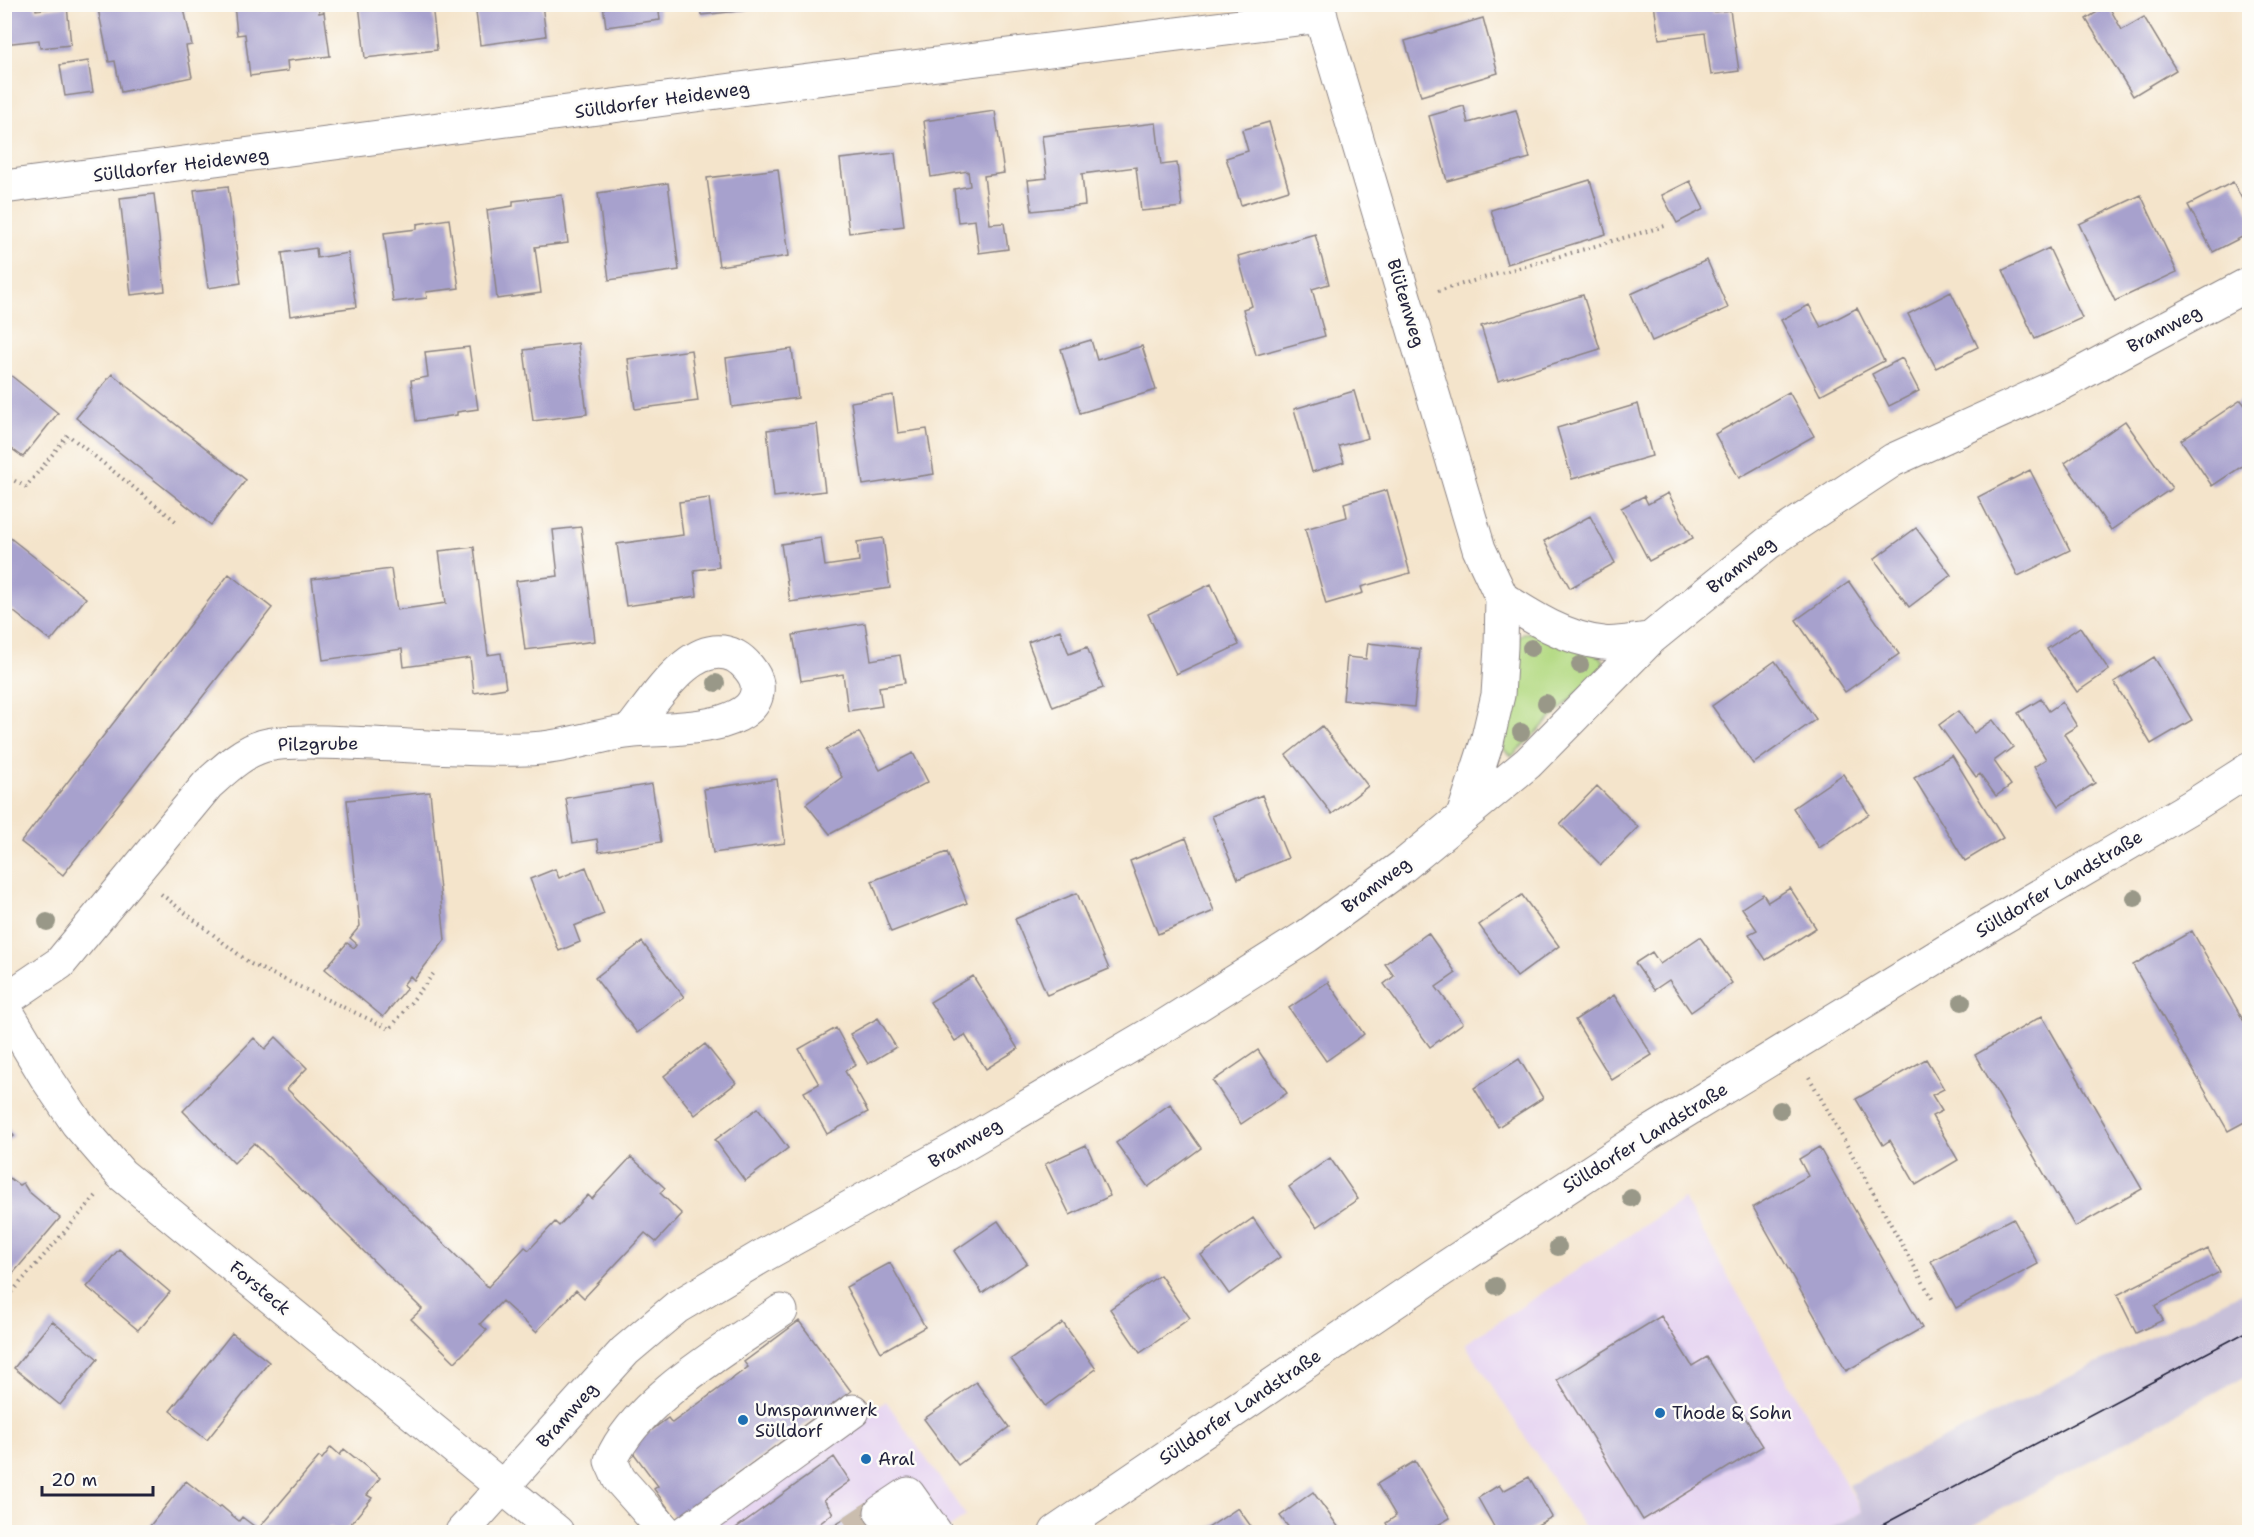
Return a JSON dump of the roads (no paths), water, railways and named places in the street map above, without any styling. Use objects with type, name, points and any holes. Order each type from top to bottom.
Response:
[{"type":"street","name":"Sülldorfer Heideweg","points":[[4,187],[1319,10]]},
{"type":"street","name":"Blütenweg","points":[[1319,10],[1479,549],[1502,598],[1498,694],[1487,742],[1464,813]]},
{"type":"street","name":"Bramweg","points":[[462,1533],[625,1351],[677,1307],[764,1255],[957,1148],[1166,1025],[1307,936],[1403,866],[1464,813],[1528,763],[1650,639],[1768,543],[1893,460],[2063,383],[2250,283]]},
{"type":"street","points":[[1502,598],[1536,620],[1568,634],[1604,644],[1650,639]]},
{"type":"street","name":"Pilzgrube","points":[[4,1001],[60,963],[136,874],[208,784],[236,760],[263,745],[324,742],[528,749],[630,731]]},
{"type":"street","name":"Sülldorfer Landstraße","points":[[1056,1533],[1441,1270],[1648,1134],[2250,769]]},
{"type":"street","name":"Forsteck","points":[[4,1007],[71,1114],[121,1174],[557,1533]]},
{"type":"street","points":[[666,1533],[619,1479],[611,1461],[618,1443],[641,1416],[687,1377],[781,1311]]},
{"type":"street","points":[[686,1533],[853,1411]]},
{"type":"street","points":[[888,1522],[908,1494],[929,1523]]},
{"type":"tunnel","points":[[851,1532],[881,1512]]},
{"type":"tram line","points":[[1869,1532],[2250,1330]]},
{"type":"place","name":"Thode & Sohn","points":[[1660,1413]]},
{"type":"place","name":"Umspannwerk Sülldorf","points":[[743,1420]]},
{"type":"place","name":"Aral","points":[[866,1459]]}]
